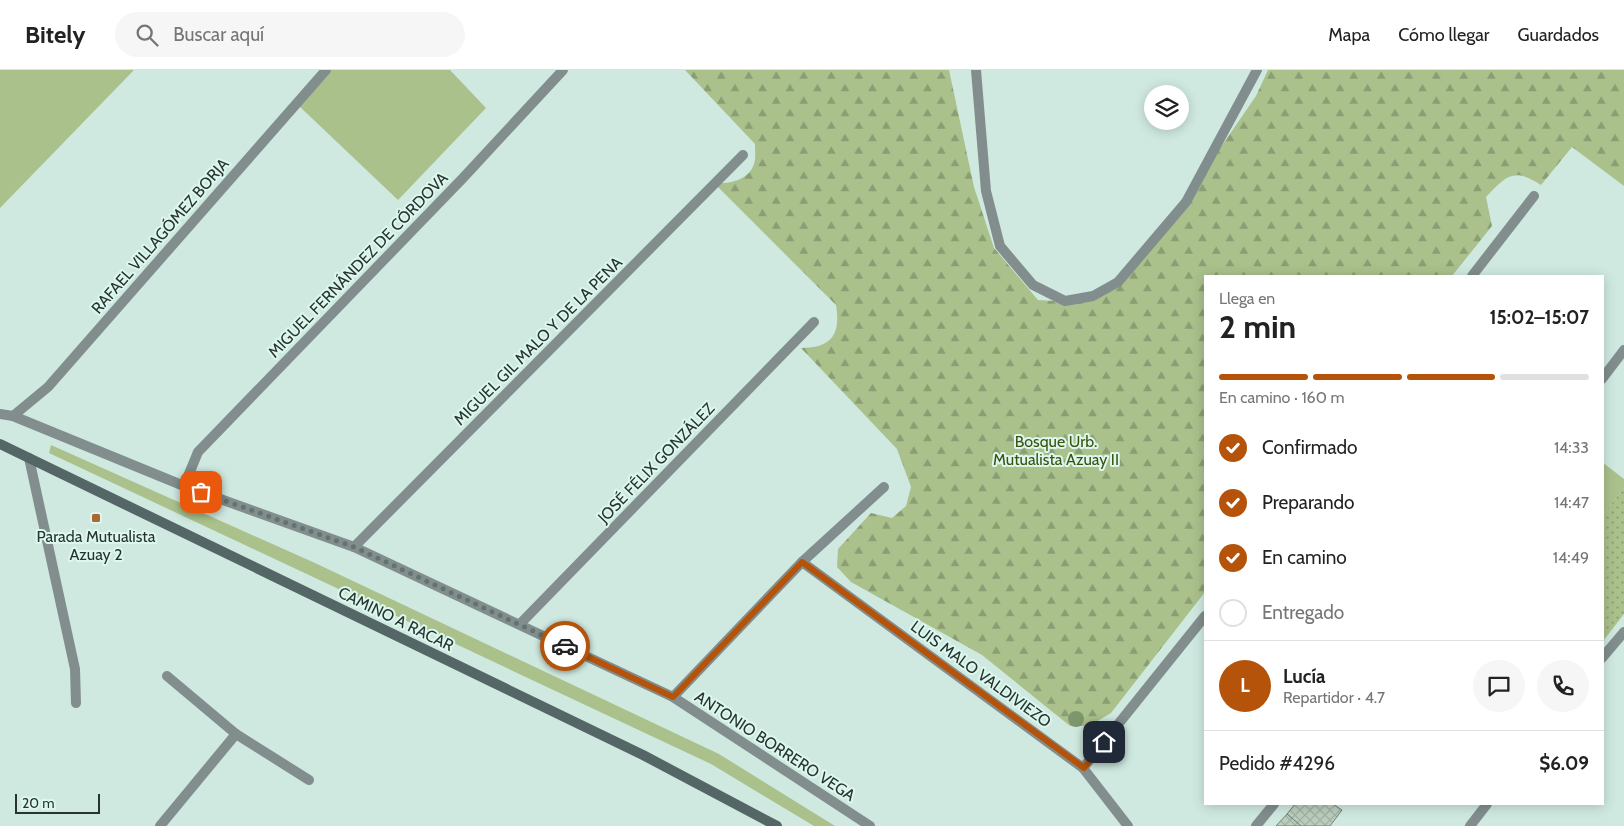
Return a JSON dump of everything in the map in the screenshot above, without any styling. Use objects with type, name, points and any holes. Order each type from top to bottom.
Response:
[{"type":"street","name":"RAFAEL VILLAGÓMEZ BORJA","points":[[13,416],[48,387],[326,70]]},
{"type":"street","name":"MIGUEL FERNÁNDEZ DE CÓRDOVA","points":[[184,486],[198,452],[463,178],[563,70]]},
{"type":"street","points":[[976,70],[986,191],[1000,246],[1033,286],[1065,301],[1093,296],[1118,282],[1186,202],[1258,70]]},
{"type":"street","name":"MIGUEL GIL MALO Y DE LA PENA","points":[[354,547],[743,155]]},
{"type":"street","points":[[1473,275],[1534,196]]},
{"type":"street","name":"JOSÉ FÉLIX GONZÁLEZ","points":[[520,624],[814,322]]},
{"type":"street","points":[[1604,376],[1624,350]]},
{"type":"street","name":"ANTONIO BORRERO VEGA","points":[[0,414],[13,416],[184,486],[354,547],[520,624],[673,697],[870,826]]},
{"type":"street","name":"CAMINO A RACAR","points":[[0,444],[634,751],[777,826]]},
{"type":"street","points":[[29,458],[75,669],[76,703]]},
{"type":"street","points":[[673,697],[802,562],[884,487]]},
{"type":"street","name":"LUIS MALO VALDIVIEZO","points":[[802,562],[1084,768],[1128,826]]},
{"type":"street","points":[[1084,768],[1204,617]]},
{"type":"street","points":[[1604,656],[1624,632]]},
{"type":"street","points":[[167,676],[236,734],[309,780]]},
{"type":"street","points":[[160,826],[236,734]]},
{"type":"street","points":[[1256,826],[1273,805]]},
{"type":"street","points":[[1470,826],[1486,805]]},
{"type":"green space","points":[[0,70],[134,70],[0,208]]},
{"type":"green space","points":[[331,70],[450,70],[486,108],[398,200],[298,105]]},
{"type":"green space","name":"Bosque Urb. Mutualista Azuay II","points":[[685,70],[949,70],[974,187],[994,248],[1038,300],[1073,302],[1103,296],[1146,256],[1256,96],[1268,70],[1624,70],[1624,186],[1572,147],[1541,185],[1524,176],[1517,175],[1505,179],[1486,197],[1492,226],[1453,275],[1204,275],[1204,593],[1111,713],[1089,726],[1070,726],[982,655],[851,582],[837,567],[838,549],[871,513],[892,518],[906,506],[911,487],[897,449],[801,348],[820,346],[832,338],[837,324],[836,305],[714,183],[732,182],[743,178],[751,170],[755,162],[755,144]]},
{"type":"green space","points":[[51,445],[315,563],[719,754],[835,826],[814,826],[711,764],[49,453]]},
{"type":"green space","points":[[1604,464],[1624,479],[1624,488],[1604,513]]},
{"type":"green space","points":[[1624,488],[1624,614],[1604,640],[1604,513]]},
{"type":"building","points":[[1294,805],[1334,805],[1342,810],[1330,826],[1301,826],[1287,814]]},
{"type":"building","points":[[1287,814],[1301,826],[1276,826]]},
{"type":"way so far","points":[[201,492],[354,547],[565,646]]},
{"type":"place","name":"Parada Mutualista Azuay 2","points":[[96,518]]},
{"type":"route","points":[[565,646],[673,697],[802,562],[1084,768],[1104,742]]}]
